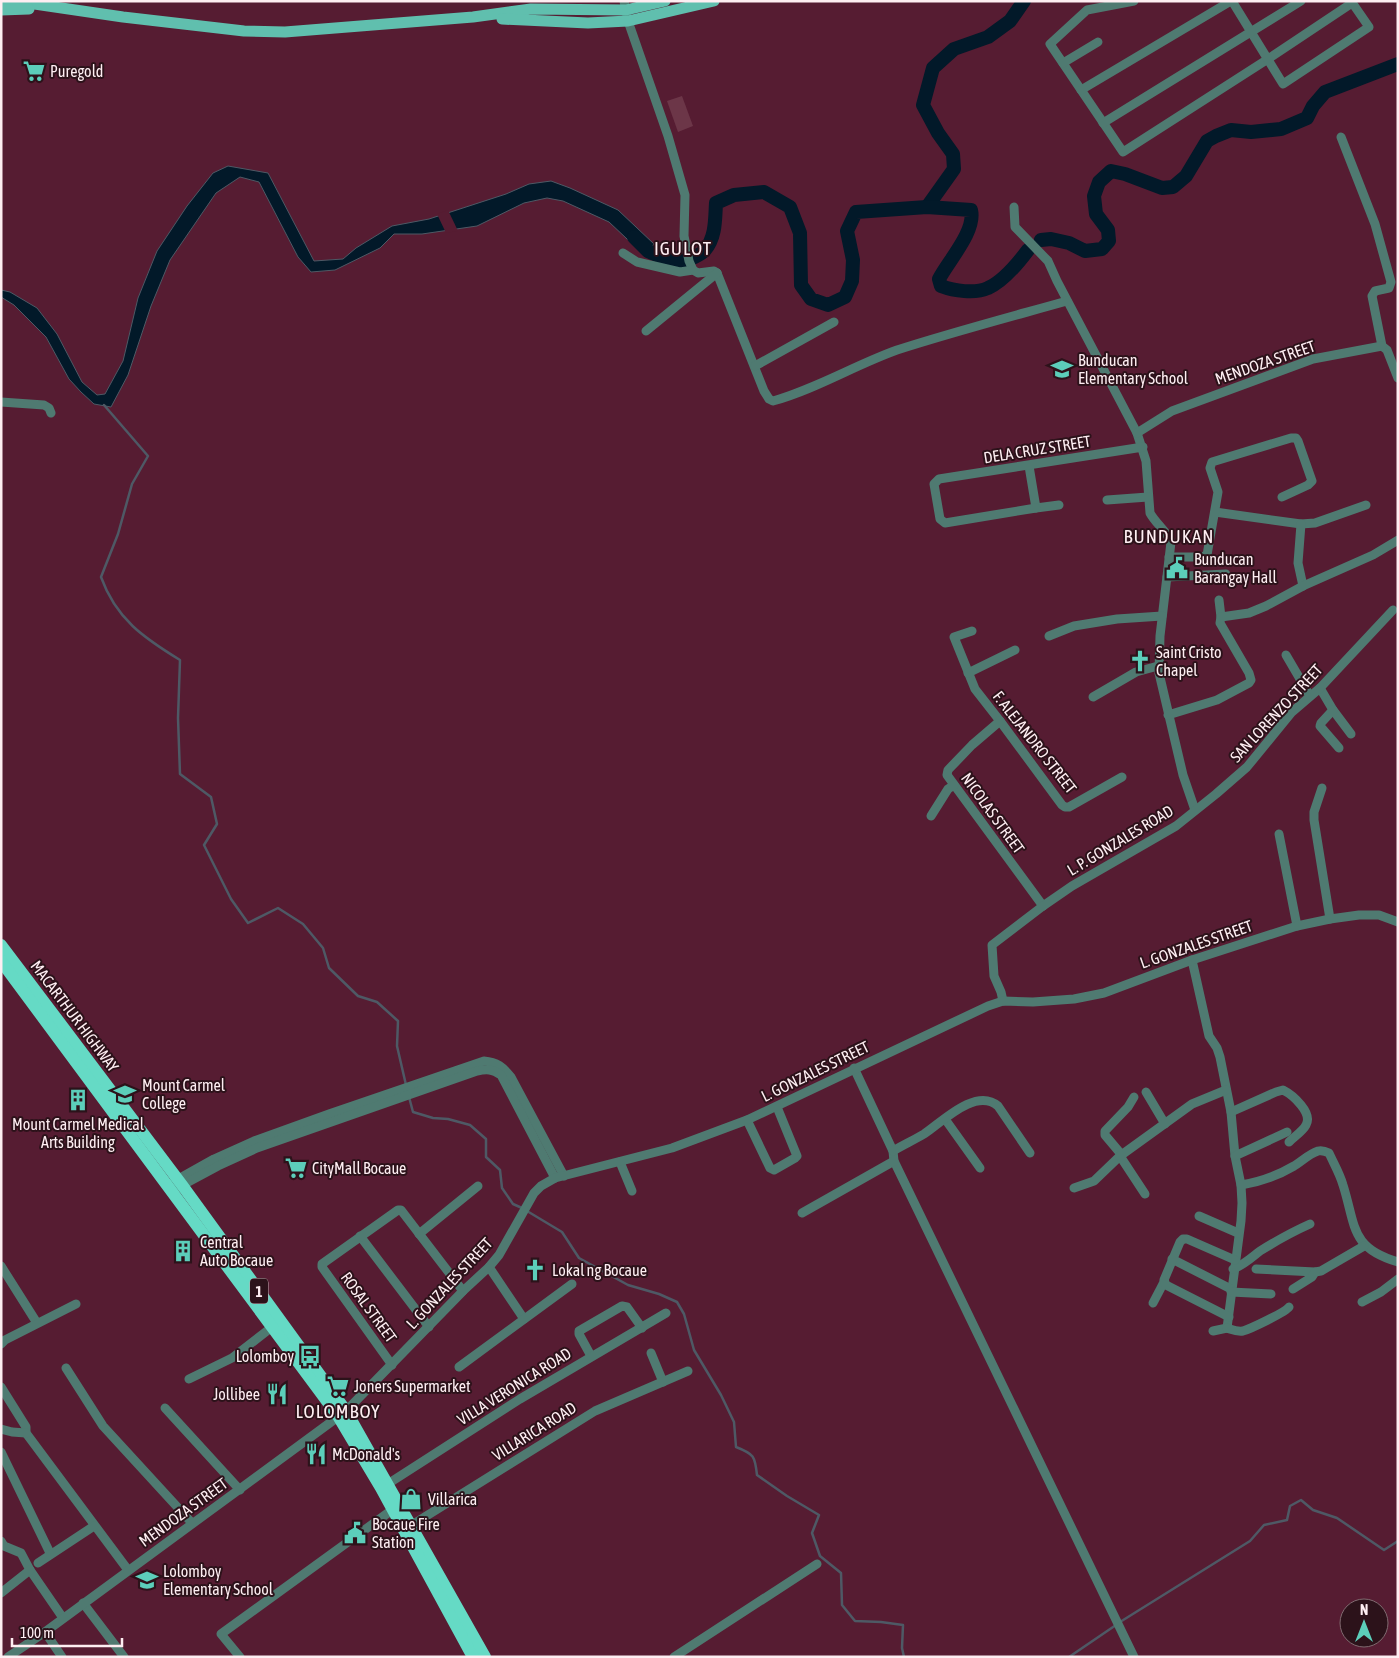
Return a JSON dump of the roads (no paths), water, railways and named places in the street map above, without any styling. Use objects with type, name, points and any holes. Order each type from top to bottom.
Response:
[{"type":"highway","name":"MACARTHUR HIGHWAY","points":[[1,945],[6,965],[174,1185],[342,1414],[408,1528],[473,1657]]},
{"type":"highway","name":"MACARTHUR HIGHWAY","points":[[174,1185],[272,1327],[342,1414]]},
{"type":"highway","name":"MACARTHUR HIGHWAY","points":[[385,1486],[392,1510],[408,1528],[485,1657]]},
{"type":"main road","points":[[1,1],[21,2],[244,32],[284,32],[473,17],[588,23],[665,1]]},
{"type":"main road","points":[[626,11],[714,1]]},
{"type":"main road","points":[[1,10],[32,9],[50,6]]},
{"type":"street","points":[[1081,90],[1231,1],[1268,59],[1283,84],[1369,27],[1351,2],[1268,59],[1123,152],[1103,123],[1050,44],[1087,10],[1134,1]]},
{"type":"street","points":[[1103,123],[1301,1]]},
{"type":"street","points":[[626,11],[668,136],[685,195],[684,236],[689,261],[693,270],[698,273],[712,271],[717,273],[769,400],[773,401],[813,386],[897,350],[1067,301]]},
{"type":"street","points":[[1063,63],[1098,42]]},
{"type":"street","points":[[1340,137],[1375,224],[1391,282],[1389,288],[1377,290],[1372,294],[1382,346],[1387,350],[1398,378]]},
{"type":"street","name":"L. P. GONZALES ROAD","points":[[1003,1001],[994,976],[992,945],[1072,886],[1176,826],[1195,810],[1183,775],[1158,666],[1171,542],[1167,532],[1153,519],[1150,513],[1146,460],[1143,447],[1048,261],[1016,226],[1014,207]]},
{"type":"street","points":[[623,253],[638,262],[680,272],[693,270]]},
{"type":"street","points":[[646,331],[717,273]]},
{"type":"street","points":[[755,366],[834,322]]},
{"type":"street","name":"MENDOZA STREET","points":[[1137,432],[1172,411],[1313,359],[1382,346]]},
{"type":"street","points":[[1,402],[44,405],[49,408],[51,413]]},
{"type":"street","points":[[1169,557],[1202,557],[1207,555],[1218,492],[1210,468],[1212,462],[1294,437],[1298,441],[1312,481],[1308,486],[1282,496]]},
{"type":"street","name":"DELA CRUZ STREET","points":[[1036,508],[944,523],[940,519],[934,486],[937,480],[1143,447]]},
{"type":"street","points":[[1029,466],[1036,508],[1059,505]]},
{"type":"street","points":[[1107,500],[1148,497]]},
{"type":"street","points":[[1215,512],[1301,524],[1315,523],[1366,505]]},
{"type":"street","points":[[1301,524],[1298,563],[1303,586]]},
{"type":"street","points":[[1220,617],[1249,613],[1303,586],[1373,555],[1398,540]]},
{"type":"street","points":[[1167,577],[1226,574]]},
{"type":"street","points":[[1168,715],[1217,700],[1249,683],[1251,680],[1249,673],[1220,623],[1219,600]]},
{"type":"street","name":"SAN LORENZO STREET","points":[[1195,810],[1247,767],[1292,712],[1320,688],[1393,610]]},
{"type":"street","points":[[1049,636],[1074,626],[1117,619],[1162,616]]},
{"type":"street","name":"F. ALEJANDRO STREET","points":[[972,631],[954,637],[975,689],[1064,806],[1069,807],[1122,777]]},
{"type":"street","points":[[968,673],[1016,650]]},
{"type":"street","points":[[1286,655],[1310,696]]},
{"type":"street","points":[[1093,697],[1136,672],[1158,666]]},
{"type":"street","points":[[1320,688],[1333,710],[1351,734]]},
{"type":"street","points":[[1333,710],[1320,726],[1338,748]]},
{"type":"street","name":"NICOLAS STREET","points":[[1000,721],[972,745],[948,770],[947,775],[1044,906]]},
{"type":"street","points":[[931,816],[948,789],[954,785]]},
{"type":"street","points":[[1322,788],[1314,812],[1314,820],[1330,919]]},
{"type":"street","points":[[1279,834],[1297,926]]},
{"type":"street","name":"L. GONZALES STREET","points":[[342,1414],[499,1255],[534,1193],[555,1178],[672,1148],[747,1120],[854,1068],[988,1006],[1003,1001],[1034,1002],[1074,999],[1104,993],[1192,960],[1297,926],[1330,919],[1359,915],[1378,915],[1398,922]]},
{"type":"street","points":[[1192,960],[1210,1036],[1217,1048],[1231,1112],[1235,1156],[1241,1186],[1242,1204],[1227,1328]]},
{"type":"street","points":[[174,1185],[257,1148],[484,1061],[493,1062],[504,1067],[511,1077],[564,1176]]},
{"type":"street","points":[[854,1068],[893,1151],[894,1161],[1134,1657]]},
{"type":"street","points":[[413,1089],[477,1071],[494,1071],[501,1075],[555,1178]]},
{"type":"street","points":[[1074,1188],[1094,1181],[1120,1155],[1192,1104],[1226,1090]]},
{"type":"street","points":[[1231,1112],[1283,1090],[1290,1093],[1302,1105],[1308,1117],[1307,1124],[1288,1137],[1235,1156]]},
{"type":"street","points":[[1146,1092],[1165,1124]]},
{"type":"street","points":[[1134,1097],[1128,1107],[1104,1131],[1104,1134],[1145,1194]]},
{"type":"street","points":[[893,1151],[963,1106],[982,1101],[991,1101],[998,1106],[1030,1153]]},
{"type":"street","points":[[747,1120],[770,1168],[774,1170],[796,1156],[777,1106]]},
{"type":"street","points":[[945,1119],[980,1168]]},
{"type":"street","points":[[1241,1186],[1260,1182],[1295,1165],[1315,1152],[1326,1151],[1329,1153],[1343,1184],[1353,1224],[1364,1246],[1388,1259],[1398,1262]]},
{"type":"street","points":[[802,1213],[894,1161]]},
{"type":"street","points":[[620,1162],[632,1191]]},
{"type":"street","points":[[420,1234],[478,1186]]},
{"type":"street","points":[[429,1327],[360,1236],[400,1210],[403,1211],[463,1291]]},
{"type":"street","points":[[1199,1216],[1238,1233]]},
{"type":"street","points":[[1153,1303],[1164,1282],[1180,1242],[1185,1239],[1234,1265],[1243,1265],[1258,1252],[1310,1224]]},
{"type":"street","name":"ROSAL STREET","points":[[360,1236],[323,1262],[322,1266],[392,1365]]},
{"type":"street","points":[[1256,1269],[1320,1271],[1364,1246]]},
{"type":"street","points":[[1172,1259],[1231,1291],[1271,1294]]},
{"type":"street","points":[[1,1266],[37,1324]]},
{"type":"street","points":[[488,1267],[524,1319]]},
{"type":"street","points":[[1293,1289],[1312,1277],[1315,1272]]},
{"type":"street","points":[[1362,1302],[1381,1292],[1398,1279]]},
{"type":"street","points":[[1164,1282],[1166,1285],[1229,1317]]},
{"type":"street","points":[[460,1367],[572,1284]]},
{"type":"street","points":[[2,1340],[76,1304]]},
{"type":"street","points":[[591,1356],[580,1331],[622,1306],[627,1307],[642,1328]]},
{"type":"street","points":[[1213,1331],[1227,1328],[1234,1331],[1242,1331],[1256,1327],[1262,1321],[1283,1313],[1289,1307]]},
{"type":"street","name":"VILLA VERONICA ROAD","points":[[385,1486],[520,1399],[666,1313]]},
{"type":"street","points":[[189,1379],[232,1358],[272,1327]]},
{"type":"street","points":[[651,1354],[663,1382]]},
{"type":"street","points":[[66,1368],[103,1426],[192,1523]]},
{"type":"street","name":"VILLARICA ROAD","points":[[408,1528],[595,1412],[688,1372]]},
{"type":"street","points":[[1,1387],[26,1427],[26,1433],[128,1570]]},
{"type":"street","points":[[164,1408],[240,1490]]},
{"type":"street","name":"MENDOZA STREET","points":[[8,1657],[45,1632],[342,1414]]},
{"type":"street","points":[[1,1428],[12,1432],[26,1433]]},
{"type":"street","points":[[1,1452],[50,1553]]},
{"type":"street","points":[[240,1657],[221,1634],[392,1510]]},
{"type":"street","points":[[38,1563],[50,1553],[94,1526]]},
{"type":"street","points":[[1,1541],[4,1546],[21,1553],[30,1570],[63,1618]]},
{"type":"street","points":[[674,1657],[817,1564]]},
{"type":"street","points":[[1,1593],[30,1570]]},
{"type":"street","points":[[83,1603],[124,1657]]},
{"type":"street","points":[[45,1632],[62,1657]]},
{"type":"water","points":[[228,166],[268,173],[314,261],[343,259],[356,248],[392,226],[429,219],[506,194],[529,184],[551,181],[618,210],[654,244],[644,255],[609,222],[563,201],[547,198],[524,203],[477,226],[422,234],[394,234],[380,248],[335,270],[311,272],[298,257],[259,182],[240,177],[216,193],[170,260],[151,306],[128,375],[111,407],[94,404],[69,379],[46,337],[14,305],[1,297],[1,290],[10,292],[37,308],[57,334],[82,382],[97,395],[105,394],[123,361],[138,298],[157,251],[187,206],[213,173]]},
{"type":"waterway","points":[[927,207],[954,169],[953,154],[938,133],[923,105],[933,68],[954,49],[988,37],[1010,21],[1024,1]]},
{"type":"waterway","points":[[1041,240],[1051,239],[1069,243],[1085,251],[1102,249],[1109,241],[1108,230],[1096,214],[1094,196],[1099,182],[1111,171],[1125,174],[1162,188],[1173,187],[1186,176],[1207,141],[1216,136],[1231,130],[1251,132],[1281,129],[1307,118],[1313,106],[1325,92],[1398,64]]},
{"type":"waterway","points":[[634,237],[648,251],[675,263],[691,258],[702,253],[709,245],[714,228],[716,203],[734,195],[764,192],[790,207],[800,233],[801,285],[811,299],[828,305],[845,297],[852,281],[853,260],[847,231],[856,212],[927,207],[971,210],[970,227],[966,236],[939,279],[941,286],[952,289],[971,291],[988,288],[1004,277],[1028,250]]},
{"type":"waterway","points":[[104,405],[148,456],[132,484],[118,534],[101,577],[107,592],[123,616],[143,635],[180,660],[178,718],[180,774],[211,797],[217,824],[204,845],[231,899],[248,923],[278,908],[303,924],[323,948],[329,968],[358,996],[377,1002],[398,1021],[397,1046],[406,1085]]},
{"type":"waterway","points":[[409,1097],[413,1112],[470,1125],[486,1139],[486,1157],[500,1170],[502,1188],[513,1204],[522,1208]]},
{"type":"waterway","points":[[527,1211],[562,1232],[579,1258],[628,1285],[659,1294],[677,1302],[684,1314],[694,1350],[721,1395],[734,1422],[736,1447],[752,1456],[757,1475],[819,1515],[812,1533],[820,1556],[841,1573],[842,1605],[855,1621],[903,1625],[902,1648],[904,1657]]},
{"type":"waterway","points":[[1120,1622],[1250,1541],[1264,1525],[1287,1520],[1290,1506],[1301,1500],[1313,1510],[1337,1518],[1384,1550],[1398,1541]]},
{"type":"waterway","points":[[1069,1657],[1116,1625]]},
{"type":"place","name":"Puregold","points":[[34,71]]},
{"type":"place","name":"Bunducan Elementary School","points":[[1062,369]]},
{"type":"place","name":"Bunducan Barangay Hall","points":[[1177,568]]},
{"type":"place","name":"Saint Cristo Chapel","points":[[1140,661]]},
{"type":"place","name":"Mount Carmel College","points":[[125,1094]]},
{"type":"place","name":"Mount Carmel Medical Arts Building","points":[[78,1100]]},
{"type":"place","name":"CityMall Bocaue","points":[[296,1168]]},
{"type":"place","name":"Central Auto Bocaue","points":[[183,1251]]},
{"type":"place","name":"Lokal ng Bocaue","points":[[535,1270]]},
{"type":"place","name":"Lolomboy","points":[[310,1356]]},
{"type":"place","name":"Joners Supermarket","points":[[338,1386]]},
{"type":"place","name":"Jollibee","points":[[277,1394]]},
{"type":"place","name":"McDonald's","points":[[316,1454]]},
{"type":"place","name":"Villarica","points":[[411,1499]]},
{"type":"place","name":"Bocaue Fire Station","points":[[355,1533]]},
{"type":"place","name":"Lolomboy Elementary School","points":[[147,1580]]},
{"type":"district","name":"IGULOT","points":[[683,248]]},
{"type":"district","name":"BUNDUKAN","points":[[1169,536]]},
{"type":"district","name":"LOLOMBOY","points":[[338,1411]]}]
